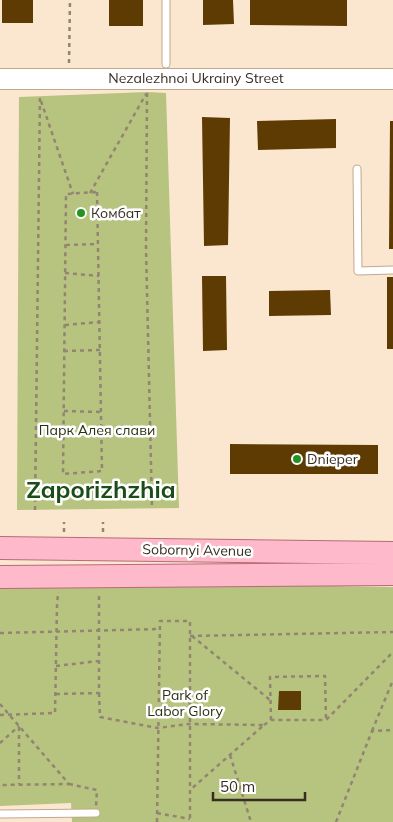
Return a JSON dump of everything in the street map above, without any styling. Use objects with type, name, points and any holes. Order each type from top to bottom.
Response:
[{"type":"main road","name":"Sobornyi Avenue","points":[[0,548],[393,553]]},
{"type":"main road","name":"Sobornyi Avenue","points":[[0,577],[393,574]]},
{"type":"street","name":"Nezalezhnoi Ukrainy Street","points":[[0,79],[40,88],[149,86],[239,78],[393,79]]},
{"type":"lane","points":[[166,0],[166,64]]},
{"type":"lane","points":[[357,170],[358,271],[393,270]]},
{"type":"lane","points":[[0,814],[96,813]]},
{"type":"path","points":[[70,0],[70,64]]},
{"type":"path","points":[[90,193],[149,86]]},
{"type":"path","points":[[149,86],[146,248],[152,508]]},
{"type":"path","points":[[40,88],[73,194]]},
{"type":"path","points":[[35,510],[40,88]]},
{"type":"path","points":[[97,192],[102,471],[63,474],[66,194],[73,194],[97,192]]},
{"type":"path","points":[[66,245],[98,244]]},
{"type":"path","points":[[65,273],[99,276]]},
{"type":"path","points":[[65,324],[100,322]]},
{"type":"path","points":[[64,351],[100,350]]},
{"type":"path","points":[[64,410],[101,412]]},
{"type":"path","points":[[64,522],[64,548]]},
{"type":"path","points":[[102,548],[103,522]]},
{"type":"path","points":[[99,575],[100,717],[158,728],[189,724],[264,725]]},
{"type":"path","points":[[0,715],[56,712],[56,632],[60,576]]},
{"type":"path","points":[[157,813],[190,821],[190,620],[160,621],[158,728],[157,813],[157,822]]},
{"type":"path","points":[[0,633],[160,629]]},
{"type":"path","points":[[190,636],[393,632]]},
{"type":"path","points":[[190,636],[270,700]]},
{"type":"path","points":[[190,790],[271,720],[326,720],[393,652]]},
{"type":"path","points":[[56,666],[99,661]]},
{"type":"path","points":[[271,720],[270,677],[325,676],[326,720]]},
{"type":"path","points":[[336,822],[393,680]]},
{"type":"path","points":[[56,694],[99,693]]},
{"type":"path","points":[[0,704],[69,784]]},
{"type":"path","points":[[0,743],[19,726]]},
{"type":"path","points":[[19,726],[19,784]]},
{"type":"path","points":[[372,731],[393,730]]},
{"type":"path","points":[[230,755],[251,822]]},
{"type":"path","points":[[0,785],[69,784],[97,790],[96,813]]},
{"type":"green space","name":"Парк Алея слави","points":[[147,92],[166,93],[179,508],[17,510],[19,97]]},
{"type":"green space","name":"Park of Labor Glory","points":[[99,582],[393,587],[393,822],[72,822],[71,803],[0,806],[0,584]]},
{"type":"building","points":[[2,0],[33,0],[33,23],[2,23]]},
{"type":"building","points":[[109,0],[143,0],[143,26],[109,26]]},
{"type":"building","points":[[203,0],[233,0],[234,24],[203,25]]},
{"type":"building","points":[[250,0],[347,0],[347,26],[250,25]]},
{"type":"building","points":[[202,117],[230,118],[228,245],[204,246]]},
{"type":"building","points":[[336,119],[336,148],[258,150],[257,121]]},
{"type":"building","points":[[390,121],[393,121],[393,249],[389,249]]},
{"type":"building","points":[[202,276],[226,276],[227,350],[203,351]]},
{"type":"building","points":[[387,277],[393,277],[393,349],[387,349]]},
{"type":"building","points":[[330,290],[331,315],[269,316],[269,291]]},
{"type":"building","points":[[230,444],[378,445],[378,474],[230,474]]},
{"type":"building","points":[[279,691],[301,691],[301,710],[278,710]]},
{"type":"place","name":"Комбат","points":[[81,213]]},
{"type":"place","name":"Dnieper","points":[[297,459]]},
{"type":"district","name":"Zaporizhzhia","points":[[101,489]]}]
